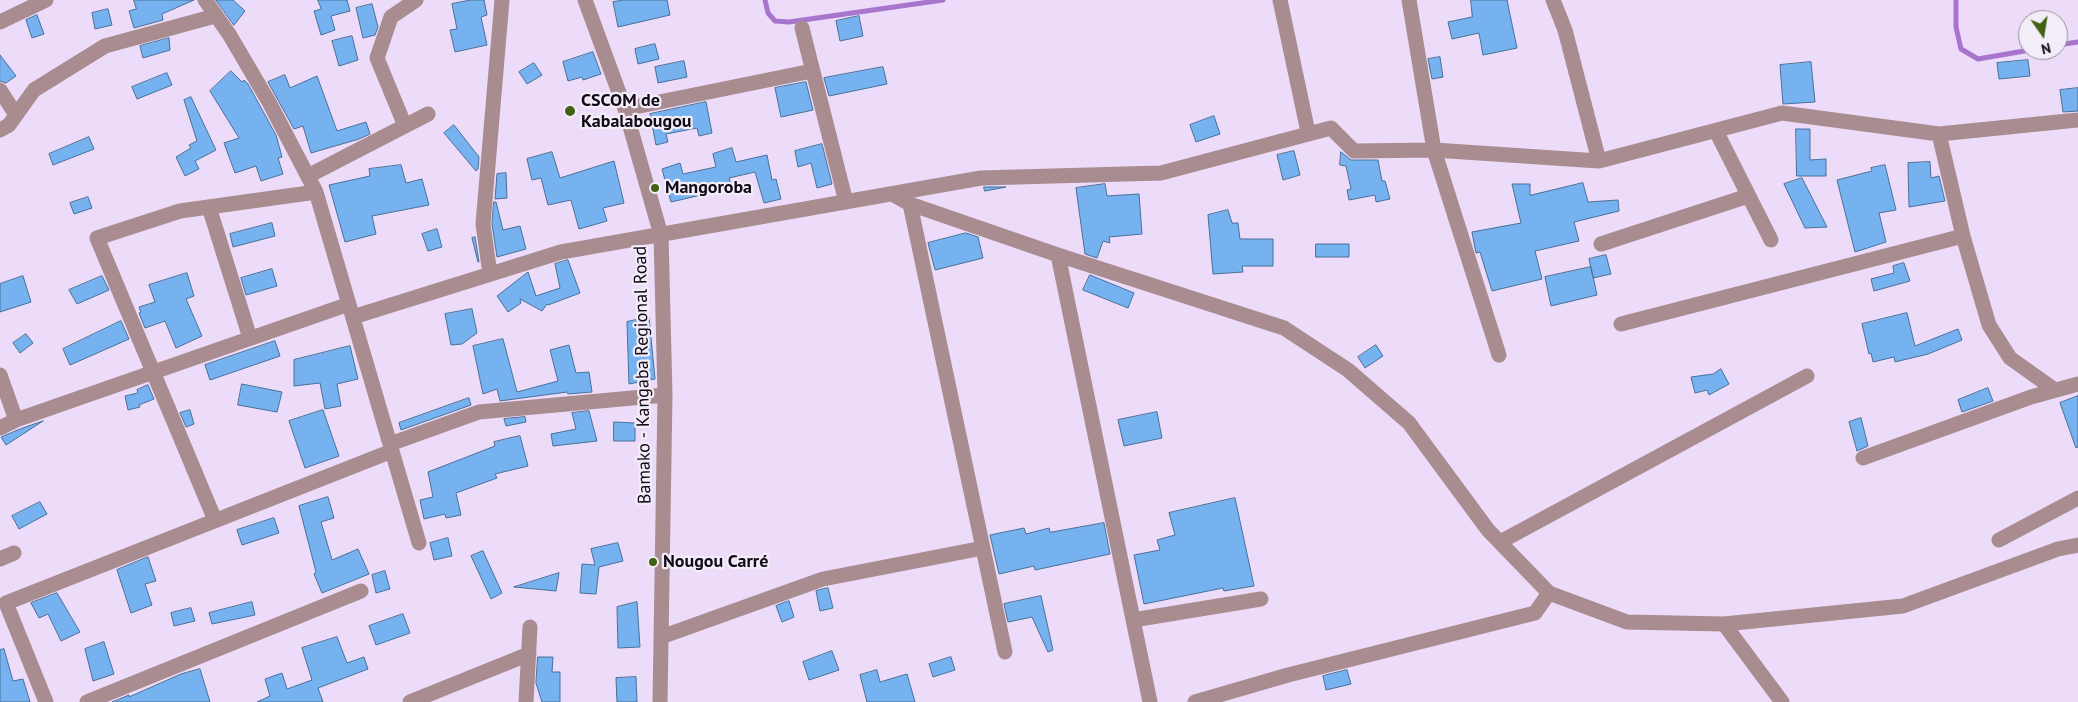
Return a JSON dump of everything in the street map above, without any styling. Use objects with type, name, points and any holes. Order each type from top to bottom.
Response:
[{"type":"street","points":[[0,22],[46,0]]},
{"type":"street","points":[[205,0],[229,34],[269,102],[316,192],[419,543]]},
{"type":"street","points":[[405,126],[377,58],[391,17],[416,0]]},
{"type":"street","points":[[490,274],[484,224],[502,0]]},
{"type":"street","name":"Bamako - Kangaba Regional Road","points":[[584,0],[625,109],[661,235],[665,395],[660,702]]},
{"type":"street","points":[[1280,0],[1308,132]]},
{"type":"street","points":[[1409,0],[1434,150],[1499,355]]},
{"type":"street","points":[[1553,0],[1565,30],[1599,161]]},
{"type":"street","points":[[0,130],[9,125],[34,90],[105,46],[215,16]]},
{"type":"street","points":[[802,28],[846,202]]},
{"type":"street","points":[[625,109],[812,71]]},
{"type":"street","points":[[0,90],[16,115]]},
{"type":"street","points":[[0,428],[16,420],[250,338],[490,274],[561,252],[981,178],[1161,173],[1308,132],[1331,128],[1354,151],[1434,150],[1599,161],[1782,113],[1939,134],[2078,120]]},
{"type":"street","points":[[308,176],[428,114]]},
{"type":"street","points":[[1716,131],[1771,240]]},
{"type":"street","points":[[1939,134],[1963,236],[1989,325],[2010,358],[2055,390]]},
{"type":"street","points":[[215,520],[97,238],[180,211],[316,192]]},
{"type":"street","points":[[892,194],[910,204],[1058,255],[1284,328],[1348,370],[1409,423],[1488,530],[1549,593],[1627,622],[1724,624],[1903,606],[2058,549],[2078,545]]},
{"type":"street","points":[[1601,244],[1748,196]]},
{"type":"street","points":[[910,204],[1005,652]]},
{"type":"street","points":[[209,207],[250,338]]},
{"type":"street","points":[[1621,324],[1963,236]]},
{"type":"street","points":[[1058,255],[1150,702]]},
{"type":"street","points":[[0,375],[16,420]]},
{"type":"street","points":[[1500,542],[1807,376]]},
{"type":"street","points":[[1863,458],[2055,390],[2078,384]]},
{"type":"street","points":[[46,702],[6,603],[479,412],[665,395]]},
{"type":"street","points":[[1999,540],[2078,498]]},
{"type":"street","points":[[662,638],[823,579],[984,548]]},
{"type":"street","points":[[0,559],[14,553]]},
{"type":"street","points":[[87,702],[103,699],[361,592]]},
{"type":"street","points":[[1196,702],[1288,675],[1535,614],[1549,593]]},
{"type":"street","points":[[1133,620],[1261,599]]},
{"type":"street","points":[[1724,624],[1782,702]]},
{"type":"street","points":[[526,702],[530,627]]},
{"type":"street","points":[[410,702],[529,654]]},
{"type":"building","points":[[134,0],[194,0],[162,14],[163,20],[134,28],[129,11],[136,9]]},
{"type":"building","points":[[216,0],[233,0],[245,11],[234,25]]},
{"type":"building","points":[[318,0],[347,0],[350,11],[331,16],[335,30],[321,35],[314,11],[321,9]]},
{"type":"building","points":[[471,0],[484,0],[487,15],[481,17],[487,45],[455,52],[450,30],[457,29],[452,4]]},
{"type":"building","points":[[624,0],[667,0],[670,15],[618,27],[613,2]]},
{"type":"building","points":[[1471,0],[1507,0],[1517,48],[1483,55],[1479,33],[1452,39],[1448,22],[1472,17]]},
{"type":"building","points":[[372,4],[378,27],[375,35],[363,38],[356,8]]},
{"type":"building","points":[[108,9],[112,25],[95,29],[92,13]]},
{"type":"building","points":[[37,15],[44,34],[32,38],[26,20]]},
{"type":"building","points":[[859,16],[863,36],[840,41],[836,21]]},
{"type":"building","points":[[352,36],[358,60],[339,66],[332,41]]},
{"type":"building","points":[[169,38],[170,50],[143,58],[140,46]]},
{"type":"building","points":[[655,44],[659,59],[638,64],[635,49]]},
{"type":"building","points":[[593,52],[601,74],[583,80],[582,77],[568,81],[563,62]]},
{"type":"building","points":[[0,55],[16,76],[6,83],[0,81]]},
{"type":"building","points":[[1440,57],[1443,77],[1432,79],[1428,59]]},
{"type":"building","points":[[2028,60],[2030,76],[1999,79],[1997,63]]},
{"type":"building","points":[[684,61],[687,77],[658,83],[655,67]]},
{"type":"building","points":[[1811,62],[1815,102],[1783,104],[1780,65]]},
{"type":"building","points":[[534,63],[542,75],[527,84],[519,72]]},
{"type":"building","points":[[883,67],[887,84],[829,96],[824,78]]},
{"type":"building","points":[[231,71],[242,82],[244,80],[248,84],[276,135],[282,157],[278,158],[283,174],[261,181],[256,166],[235,173],[224,143],[239,138],[210,91]]},
{"type":"building","points":[[167,73],[172,85],[137,99],[132,87]]},
{"type":"building","points":[[285,75],[290,88],[317,76],[337,131],[366,122],[370,134],[311,153],[303,126],[294,129],[268,82]]},
{"type":"building","points":[[806,82],[813,110],[781,117],[775,88]]},
{"type":"building","points":[[2078,88],[2078,111],[2063,112],[2060,90]]},
{"type":"building","points":[[191,97],[216,150],[195,161],[199,169],[185,176],[176,157],[191,148],[189,145],[197,141],[184,100]]},
{"type":"building","points":[[706,102],[712,133],[699,136],[697,128],[666,134],[668,142],[656,145],[650,114]]},
{"type":"building","points":[[1214,116],[1220,134],[1196,142],[1190,125]]},
{"type":"building","points":[[454,125],[479,157],[478,169],[476,171],[444,133]]},
{"type":"building","points":[[1796,129],[1810,129],[1810,160],[1826,159],[1826,176],[1797,176]]},
{"type":"building","points":[[89,137],[94,149],[53,165],[49,154]]},
{"type":"building","points":[[822,144],[832,184],[817,188],[811,163],[798,167],[795,151]]},
{"type":"building","points":[[732,148],[736,162],[767,155],[772,180],[776,179],[781,199],[764,203],[755,172],[729,178],[732,188],[671,202],[662,169],[680,163],[683,174],[716,167],[713,154]]},
{"type":"building","points":[[1294,151],[1300,175],[1283,180],[1277,155]]},
{"type":"building","points":[[552,152],[560,178],[614,161],[624,203],[603,208],[607,221],[579,229],[571,200],[548,205],[541,178],[532,180],[527,159]]},
{"type":"building","points":[[1341,152],[1351,160],[1378,160],[1382,181],[1385,181],[1390,199],[1376,202],[1375,195],[1349,200],[1347,190],[1351,189],[1346,166],[1340,165]]},
{"type":"building","points":[[1930,162],[1931,178],[1939,176],[1945,201],[1909,207],[1908,163]]},
{"type":"building","points":[[401,165],[406,183],[422,179],[429,205],[372,216],[376,234],[345,242],[329,185],[370,176],[369,169]]},
{"type":"building","points":[[1885,165],[1896,210],[1879,213],[1886,242],[1855,252],[1837,180],[1872,171],[1871,168]]},
{"type":"building","points":[[506,173],[507,198],[495,199],[497,174]]},
{"type":"building","points":[[1802,178],[1827,227],[1805,228],[1784,184]]},
{"type":"building","points":[[1583,183],[1588,202],[1618,200],[1619,211],[1574,222],[1579,241],[1535,251],[1542,279],[1492,291],[1480,252],[1476,253],[1472,232],[1521,223],[1512,184],[1530,184],[1530,195]]},
{"type":"building","points":[[1105,184],[1107,196],[1139,194],[1142,234],[1109,237],[1110,243],[1103,241],[1097,258],[1085,254],[1076,188]]},
{"type":"building","points":[[984,187],[1006,187],[985,191]]},
{"type":"building","points":[[88,197],[92,208],[74,214],[70,203]]},
{"type":"building","points":[[494,202],[496,202],[503,230],[520,226],[526,249],[497,257],[492,224]]},
{"type":"building","points":[[1228,210],[1232,223],[1238,223],[1240,239],[1273,239],[1273,266],[1242,266],[1243,272],[1213,274],[1208,215]]},
{"type":"building","points":[[272,223],[275,236],[233,247],[230,234]]},
{"type":"building","points":[[437,229],[442,247],[428,251],[422,234]]},
{"type":"building","points":[[966,233],[978,237],[983,258],[935,270],[928,243]]},
{"type":"building","points":[[475,237],[479,262],[472,238]]},
{"type":"building","points":[[1316,244],[1349,244],[1349,257],[1316,257]]},
{"type":"building","points":[[1606,255],[1611,274],[1593,278],[1589,259]]},
{"type":"building","points":[[568,260],[580,293],[547,304],[542,311],[520,299],[521,303],[508,312],[497,296],[528,272],[536,296],[560,288],[555,264]]},
{"type":"building","points":[[1904,263],[1910,281],[1874,291],[1871,279],[1894,273],[1893,266]]},
{"type":"building","points":[[1591,267],[1597,295],[1551,306],[1545,277]]},
{"type":"building","points":[[272,269],[277,286],[246,295],[241,278]]},
{"type":"building","points":[[187,273],[194,296],[186,299],[202,336],[176,348],[165,321],[145,328],[139,313],[141,312],[139,307],[155,302],[149,285]]},
{"type":"building","points":[[1090,275],[1134,293],[1128,308],[1083,290]]},
{"type":"building","points":[[23,276],[31,302],[0,312],[0,284]]},
{"type":"building","points":[[102,276],[109,290],[77,304],[69,290]]},
{"type":"building","points":[[472,309],[477,333],[462,344],[451,345],[445,314]]},
{"type":"building","points":[[1907,313],[1915,346],[1958,329],[1962,340],[1928,354],[1895,362],[1894,357],[1873,362],[1871,353],[1869,354],[1862,324]]},
{"type":"building","points":[[649,317],[655,379],[629,384],[627,322]]},
{"type":"building","points":[[121,321],[129,339],[70,365],[63,349]]},
{"type":"building","points":[[26,334],[33,343],[20,353],[13,343]]},
{"type":"building","points":[[503,339],[517,392],[558,381],[550,350],[569,345],[576,373],[589,372],[592,392],[568,394],[567,392],[500,401],[497,389],[483,394],[473,346]]},
{"type":"building","points":[[275,341],[280,356],[210,380],[205,365]]},
{"type":"building","points":[[1376,345],[1383,356],[1365,368],[1358,357]]},
{"type":"building","points":[[350,346],[358,379],[337,384],[341,406],[325,409],[320,383],[294,386],[294,360]]},
{"type":"building","points":[[1721,369],[1729,384],[1709,395],[1707,390],[1695,393],[1691,377],[1713,374]]},
{"type":"building","points":[[242,384],[282,392],[277,412],[238,405]]},
{"type":"building","points":[[148,385],[154,399],[139,405],[140,407],[128,410],[125,396],[138,393],[137,390]]},
{"type":"building","points":[[1988,388],[1993,401],[1962,412],[1958,400]]},
{"type":"building","points":[[2078,396],[2078,447],[2076,448],[2060,403]]},
{"type":"building","points":[[469,398],[471,405],[401,430],[399,423]]},
{"type":"building","points":[[190,410],[194,424],[186,427],[180,413]]},
{"type":"building","points":[[323,410],[339,456],[305,468],[289,421]]},
{"type":"building","points":[[589,411],[597,441],[553,446],[551,434],[576,429],[572,413]]},
{"type":"building","points":[[1157,412],[1162,438],[1124,446],[1118,420]]},
{"type":"building","points":[[525,417],[526,422],[506,426],[504,419]]},
{"type":"building","points":[[1861,418],[1868,446],[1857,451],[1849,422]]},
{"type":"building","points":[[43,421],[6,445],[1,437],[20,429]]},
{"type":"building","points":[[614,422],[635,423],[635,441],[614,441]]},
{"type":"building","points":[[520,436],[528,466],[495,474],[497,478],[456,493],[461,515],[446,518],[445,514],[424,519],[420,500],[433,497],[428,472],[495,446],[494,442]]},
{"type":"building","points":[[328,497],[334,518],[321,522],[332,560],[358,549],[369,574],[322,593],[314,574],[316,572],[299,506]]},
{"type":"building","points":[[1235,498],[1254,586],[1224,591],[1223,588],[1144,604],[1134,555],[1160,550],[1157,540],[1175,535],[1169,513]]},
{"type":"building","points":[[40,502],[47,514],[19,529],[12,516]]},
{"type":"building","points":[[274,518],[279,533],[242,545],[237,530]]},
{"type":"building","points":[[1104,523],[1110,554],[1035,570],[1034,566],[999,574],[990,535],[1024,528],[1026,534],[1049,528],[1050,532]]},
{"type":"building","points":[[448,538],[452,556],[434,560],[430,543]]},
{"type":"building","points":[[618,543],[623,561],[599,567],[596,594],[580,593],[582,564],[595,565],[591,549]]},
{"type":"building","points":[[483,551],[502,593],[491,599],[471,556]]},
{"type":"building","points":[[148,557],[156,581],[145,584],[152,605],[131,613],[117,570]]},
{"type":"building","points":[[385,571],[390,589],[376,593],[372,575]]},
{"type":"building","points":[[559,573],[556,591],[514,587]]},
{"type":"building","points":[[828,588],[833,608],[820,611],[816,591]]},
{"type":"building","points":[[57,593],[80,632],[61,641],[48,614],[39,618],[31,603]]},
{"type":"building","points":[[1041,596],[1053,650],[1048,652],[1032,617],[1008,622],[1004,604]]},
{"type":"building","points":[[789,601],[794,617],[782,622],[776,606]]},
{"type":"building","points":[[252,602],[255,615],[212,624],[209,613]]},
{"type":"building","points":[[637,602],[640,647],[618,648],[617,607]]},
{"type":"building","points":[[191,608],[195,621],[174,626],[171,613]]},
{"type":"building","points":[[403,614],[410,633],[376,645],[369,626]]},
{"type":"building","points":[[337,637],[347,663],[364,657],[368,669],[318,688],[323,702],[257,702],[270,696],[265,679],[282,673],[287,689],[312,680],[302,648]]},
{"type":"building","points":[[104,642],[114,674],[93,681],[85,649]]},
{"type":"building","points":[[4,649],[13,681],[23,679],[30,702],[0,702],[0,650]]},
{"type":"building","points":[[832,651],[839,670],[809,680],[803,662]]},
{"type":"building","points":[[538,657],[553,657],[552,672],[560,672],[560,702],[542,702],[536,683]]},
{"type":"building","points":[[951,657],[955,670],[933,677],[929,664]]},
{"type":"building","points":[[200,669],[210,702],[112,702],[129,695],[129,697],[181,674]]},
{"type":"building","points":[[877,670],[880,682],[907,674],[915,702],[867,702],[860,675]]},
{"type":"building","points":[[1347,670],[1351,684],[1326,690],[1323,676]]},
{"type":"building","points":[[636,677],[637,702],[617,702],[616,678]]},
{"type":"waterway","points":[[765,0],[768,13],[775,21],[789,22],[943,0]]},
{"type":"waterway","points":[[1956,0],[1956,27],[1961,49],[1978,59],[2018,52]]},
{"type":"waterway","points":[[2068,44],[2078,42]]},
{"type":"place","name":"CSCOM de Kabalabougou","points":[[570,111]]},
{"type":"place","name":"Mangoroba","points":[[655,188]]},
{"type":"place","name":"Nougou Carré","points":[[653,562]]}]
